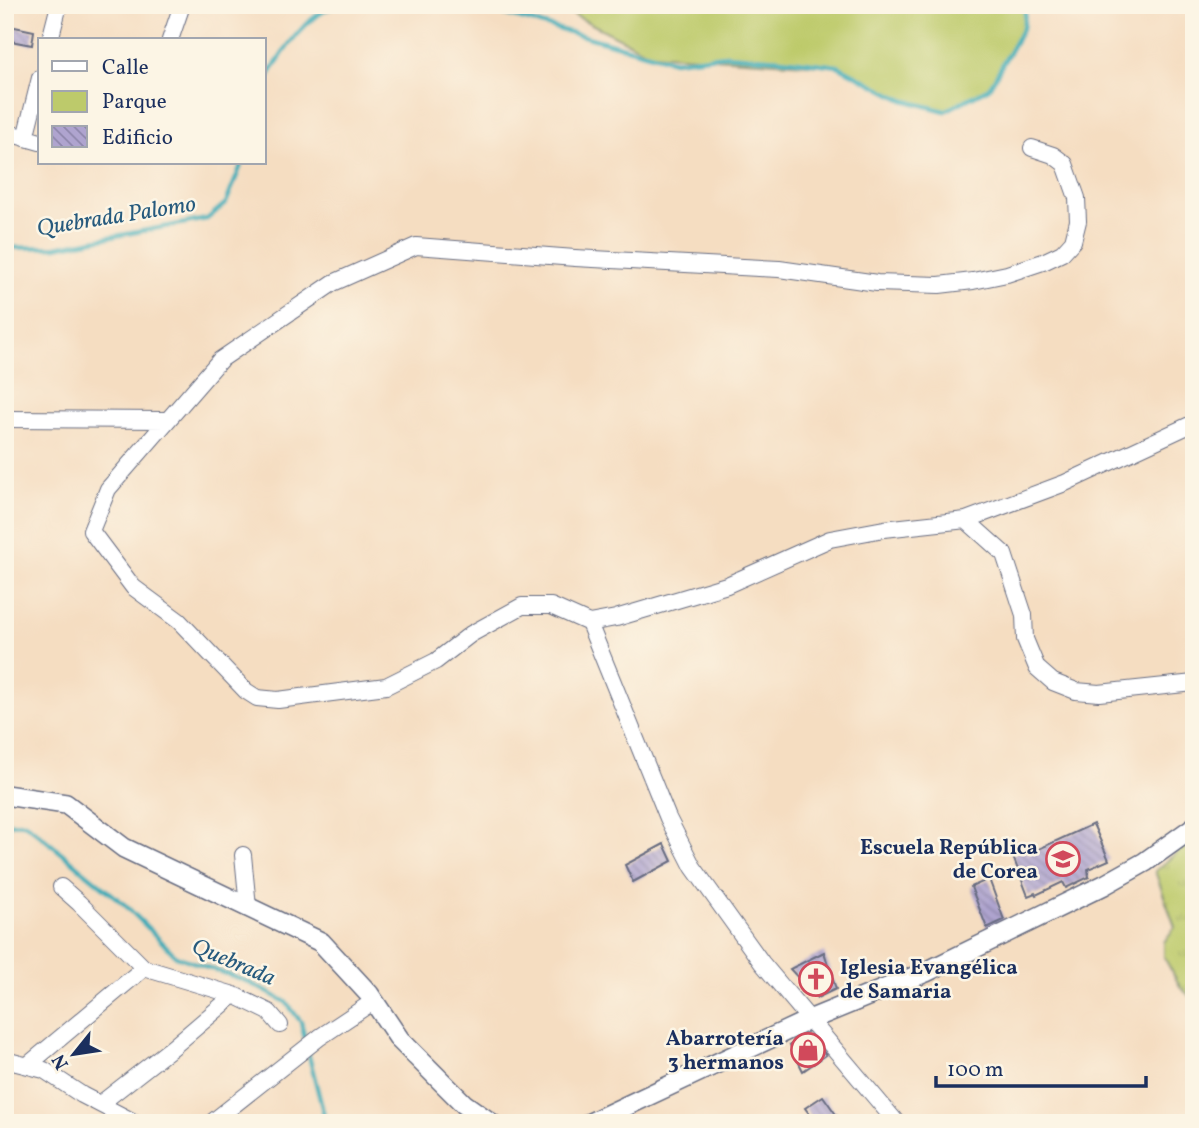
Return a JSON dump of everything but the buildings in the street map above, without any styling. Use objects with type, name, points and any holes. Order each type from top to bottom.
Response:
[{"type":"street","points":[[51,38],[59,5]]},
{"type":"street","points":[[171,38],[182,5]]},
{"type":"street","points":[[5,132],[32,140],[38,94]]},
{"type":"street","points":[[1032,148],[1053,155],[1065,164],[1077,198],[1077,221],[1073,241],[1062,253],[1007,274],[973,281],[939,285],[877,283],[779,269],[416,246],[332,283],[220,360],[107,489],[91,531],[133,587],[178,621],[246,691],[257,698],[278,700],[386,686],[436,661],[471,634],[522,606],[551,606],[589,623],[616,618],[727,584],[830,539],[966,520],[1065,483],[1194,423]]},
{"type":"street","points":[[5,419],[167,421]]},
{"type":"street","points":[[966,520],[1004,554],[1024,615],[1025,639],[1037,668],[1053,682],[1076,691],[1099,694],[1194,683]]},
{"type":"street","points":[[589,623],[668,818],[693,867],[762,963],[897,1123]]},
{"type":"street","points":[[5,795],[66,804],[124,848],[321,942],[374,1001],[400,1040],[464,1104],[491,1123]]},
{"type":"street","points":[[590,1123],[809,1020],[926,972],[1104,885],[1145,862],[1194,827]]},
{"type":"street","points":[[243,855],[248,907]]},
{"type":"street","points":[[61,887],[144,968],[234,995],[269,1012],[280,1025]]},
{"type":"street","points":[[28,1065],[144,968]]},
{"type":"street","points":[[100,1104],[234,995]]},
{"type":"street","points":[[211,1123],[320,1037],[374,1001]]},
{"type":"street","points":[[5,1060],[44,1070],[136,1123]]},
{"type":"green space","points":[[554,5],[1026,5],[1023,28],[989,88],[945,111],[903,100],[838,66],[651,54]]},
{"type":"green space","points":[[1194,838],[1194,1000],[1181,988],[1164,957],[1164,942],[1175,927],[1155,871]]},
{"type":"waterway","name":"Quebrada Palomo","points":[[266,80],[303,27],[313,18],[337,5]]},
{"type":"waterway","name":"Quebrada Palomo","points":[[457,5],[482,8],[674,61],[726,55],[838,66],[903,100],[945,111],[989,88],[1023,28],[1026,5]]},
{"type":"waterway","name":"Quebrada Palomo","points":[[5,248],[56,247],[207,219],[226,203],[242,164]]},
{"type":"waterway","name":"Quebrada","points":[[5,824],[25,823],[124,904],[176,956],[246,981],[286,1002],[301,1022],[306,1044]]},
{"type":"waterway","name":"Quebrada","points":[[308,1052],[326,1123]]},
{"type":"place","name":"Escuela República de Corea","points":[[1063,859]]},
{"type":"place","name":"Iglesia Evangélica de Samaria","points":[[816,979]]},
{"type":"place","name":"Abarrotería 3 hermanos","points":[[808,1050]]}]
